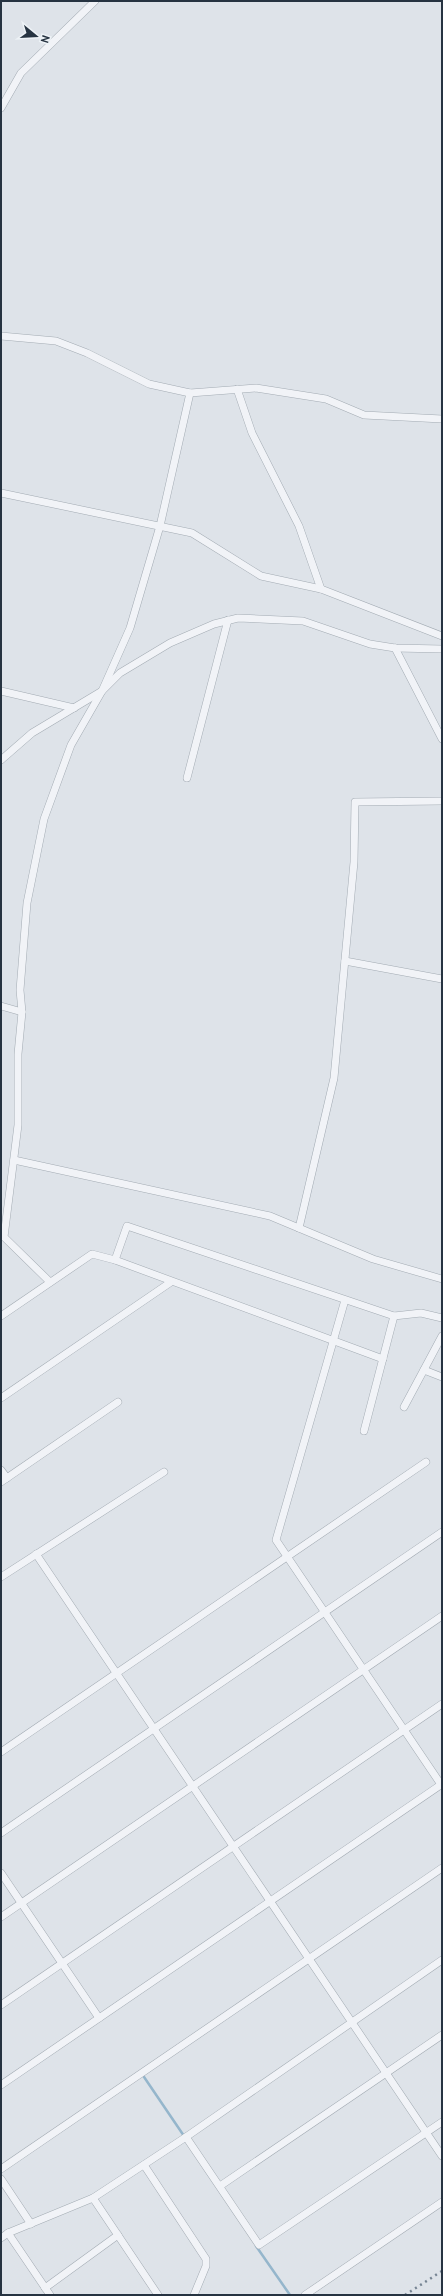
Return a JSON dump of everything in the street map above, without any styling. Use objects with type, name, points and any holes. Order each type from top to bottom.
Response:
[{"type":"street","points":[[1,108],[21,73],[95,1]]},
{"type":"street","points":[[1,336],[56,341],[87,353],[150,384],[190,393],[256,388],[326,399],[364,415],[442,419]]},
{"type":"street","points":[[237,389],[252,433],[299,526],[321,589]]},
{"type":"street","points":[[50,1282],[4,1237],[3,1231],[18,1125],[18,1054],[22,1012],[20,990],[27,903],[44,819],[71,745],[102,691],[130,628],[160,526],[190,393]]},
{"type":"street","points":[[1,493],[192,532],[261,576],[321,589],[442,636]]},
{"type":"street","points":[[1,760],[32,733],[102,691],[120,673],[170,642],[214,624],[228,620],[238,618],[303,622],[370,644],[395,648],[442,649]]},
{"type":"street","points":[[186,778],[228,620]]},
{"type":"street","points":[[395,648],[442,739]]},
{"type":"street","points":[[1,691],[74,708]]},
{"type":"street","points":[[299,1228],[334,1078],[354,862],[354,802],[442,801]]},
{"type":"street","points":[[345,961],[442,979]]},
{"type":"street","points":[[1,1006],[22,1012]]},
{"type":"street","points":[[14,1160],[270,1216],[373,1259],[442,1279]]},
{"type":"street","points":[[115,1260],[127,1226],[394,1316],[421,1313],[442,1318]]},
{"type":"street","points":[[1,1316],[92,1254],[115,1260],[171,1282],[383,1359]]},
{"type":"street","points":[[1,1398],[171,1282]]},
{"type":"street","points":[[1,2085],[442,1784],[276,1540],[345,1300]]},
{"type":"street","points":[[364,1431],[394,1316]]},
{"type":"street","points":[[404,1406],[442,1336]]},
{"type":"street","points":[[424,1370],[442,1377]]},
{"type":"street","points":[[1,1470],[4,1480],[118,1402]]},
{"type":"street","points":[[1,1752],[426,1462]]},
{"type":"street","points":[[1,1577],[164,1472]]},
{"type":"street","points":[[1,1833],[442,1532]]},
{"type":"street","points":[[36,1554],[442,2156]]},
{"type":"street","points":[[1,1917],[442,1616]]},
{"type":"street","points":[[1,2005],[442,1704]]},
{"type":"street","points":[[1,2169],[442,1868]]},
{"type":"street","points":[[1,1873],[99,2018]]},
{"type":"street","points":[[1,2238],[8,2232],[93,2198],[186,2137],[442,1960]]},
{"type":"street","points":[[220,2186],[442,2035]]},
{"type":"street","points":[[186,2137],[260,2244],[262,2244],[442,2122]]},
{"type":"street","points":[[144,2165],[206,2259],[206,2266],[194,2295]]},
{"type":"street","points":[[1,2179],[31,2224]]},
{"type":"street","points":[[93,2198],[156,2294]]},
{"type":"street","points":[[305,2295],[442,2202]]},
{"type":"street","points":[[8,2232],[50,2295]]},
{"type":"street","points":[[45,2288],[118,2235]]},
{"type":"waterway","points":[[142,2074],[184,2136]]},
{"type":"waterway","points":[[256,2246],[290,2295]]},
{"type":"railway","points":[[405,2295],[442,2271]]}]
